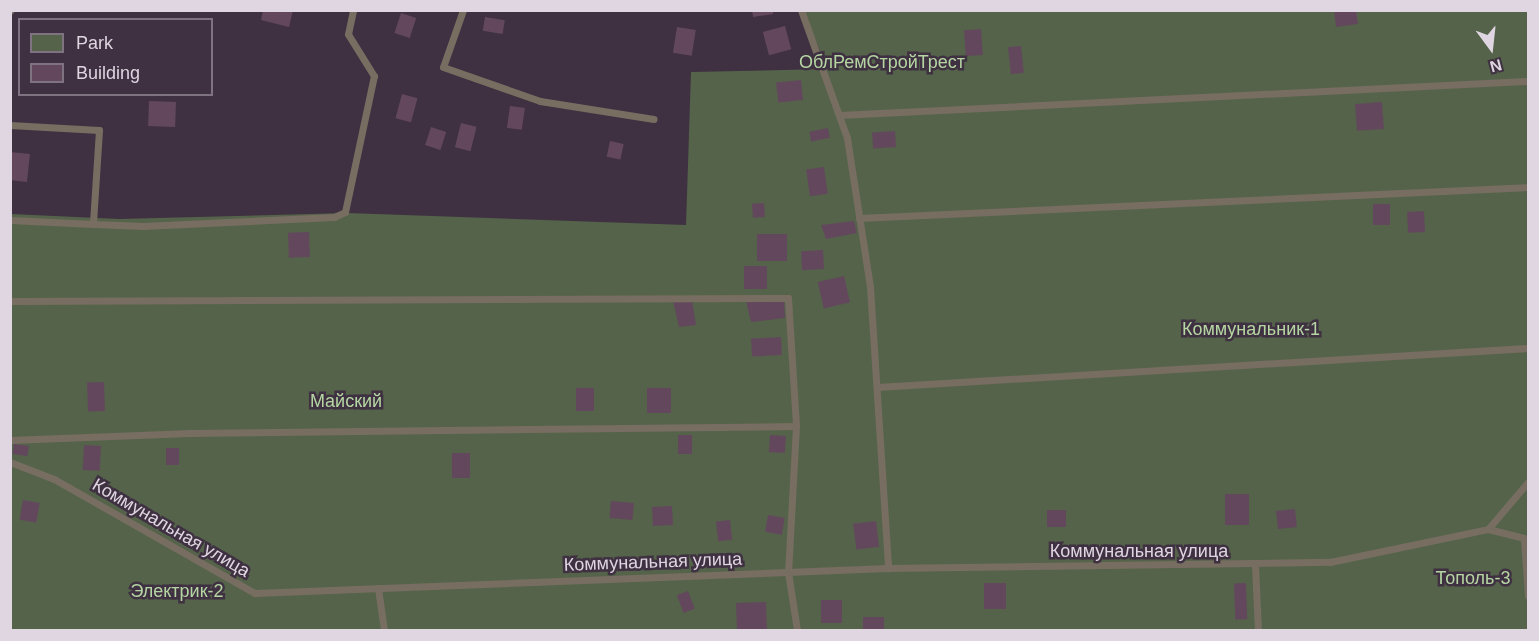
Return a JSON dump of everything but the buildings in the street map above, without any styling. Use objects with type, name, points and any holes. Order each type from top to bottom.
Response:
[{"type":"lane","points":[[10,220],[143,226],[334,217],[345,212],[374,76],[348,34],[353,10]]},
{"type":"lane","points":[[463,10],[443,67],[540,101],[654,119]]},
{"type":"lane","points":[[801,10],[838,115],[860,218],[870,287],[888,568]]},
{"type":"lane","points":[[838,115],[1528,81]]},
{"type":"lane","points":[[10,125],[99,130],[93,224]]},
{"type":"lane","points":[[860,218],[1528,187]]},
{"type":"lane","points":[[10,301],[788,298],[796,426],[788,572],[797,630]]},
{"type":"lane","points":[[877,387],[1528,348]]},
{"type":"lane","points":[[10,440],[796,426]]},
{"type":"lane","name":"Коммунальная улица","points":[[10,462],[54,479],[255,593],[888,568],[1255,565],[1330,562],[1488,529]]},
{"type":"lane","points":[[1528,482],[1488,529],[1526,539],[1528,596]]},
{"type":"lane","points":[[1255,565],[1258,630]]},
{"type":"lane","points":[[378,588],[384,630]]},
{"type":"green space","points":[[803,11],[1528,11],[1528,630],[11,630],[11,214],[119,219],[347,213],[686,225],[691,72],[828,69]]},
{"type":"park label","name":"ОблРемСтройТрест","points":[[882,62]]},
{"type":"park label","name":"Коммунальник-1","points":[[1251,329]]},
{"type":"park label","name":"Майский","points":[[346,401]]},
{"type":"park label","name":"Тополь-3","points":[[1473,578]]},
{"type":"park label","name":"Электрик-2","points":[[177,591]]}]
